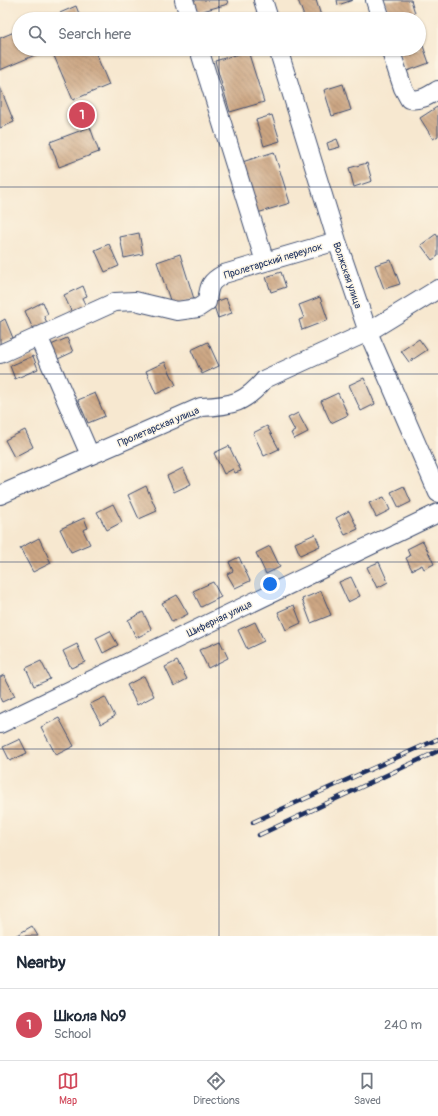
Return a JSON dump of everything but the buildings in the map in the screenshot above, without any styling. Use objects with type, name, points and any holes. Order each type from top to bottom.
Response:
[{"type":"street","points":[[184,0],[188,12]]},
{"type":"street","points":[[263,0],[267,12]]},
{"type":"street","points":[[375,0],[379,12]]},
{"type":"street","points":[[201,56],[265,262]]},
{"type":"street","name":"Волжская улица","points":[[280,56],[337,241],[368,332],[438,493]]},
{"type":"street","points":[[392,56],[403,88],[409,99],[416,100],[425,98],[438,90]]},
{"type":"street","name":"Пролетарский переулок","points":[[0,354],[115,302],[135,301],[177,311],[198,308],[207,302],[209,288],[214,279],[224,274],[337,241]]},
{"type":"street","name":"Пролетарская улица","points":[[0,495],[201,407],[221,406],[239,401],[253,392],[265,379],[368,332],[438,289]]},
{"type":"street","points":[[38,336],[90,455]]},
{"type":"street","name":"Шиферная улица","points":[[0,724],[438,513]]},
{"type":"railway","points":[[253,822],[438,739]]},
{"type":"railway","points":[[259,835],[438,751]]},
{"type":"place","name":"Школа №9","points":[[82,115]]}]
